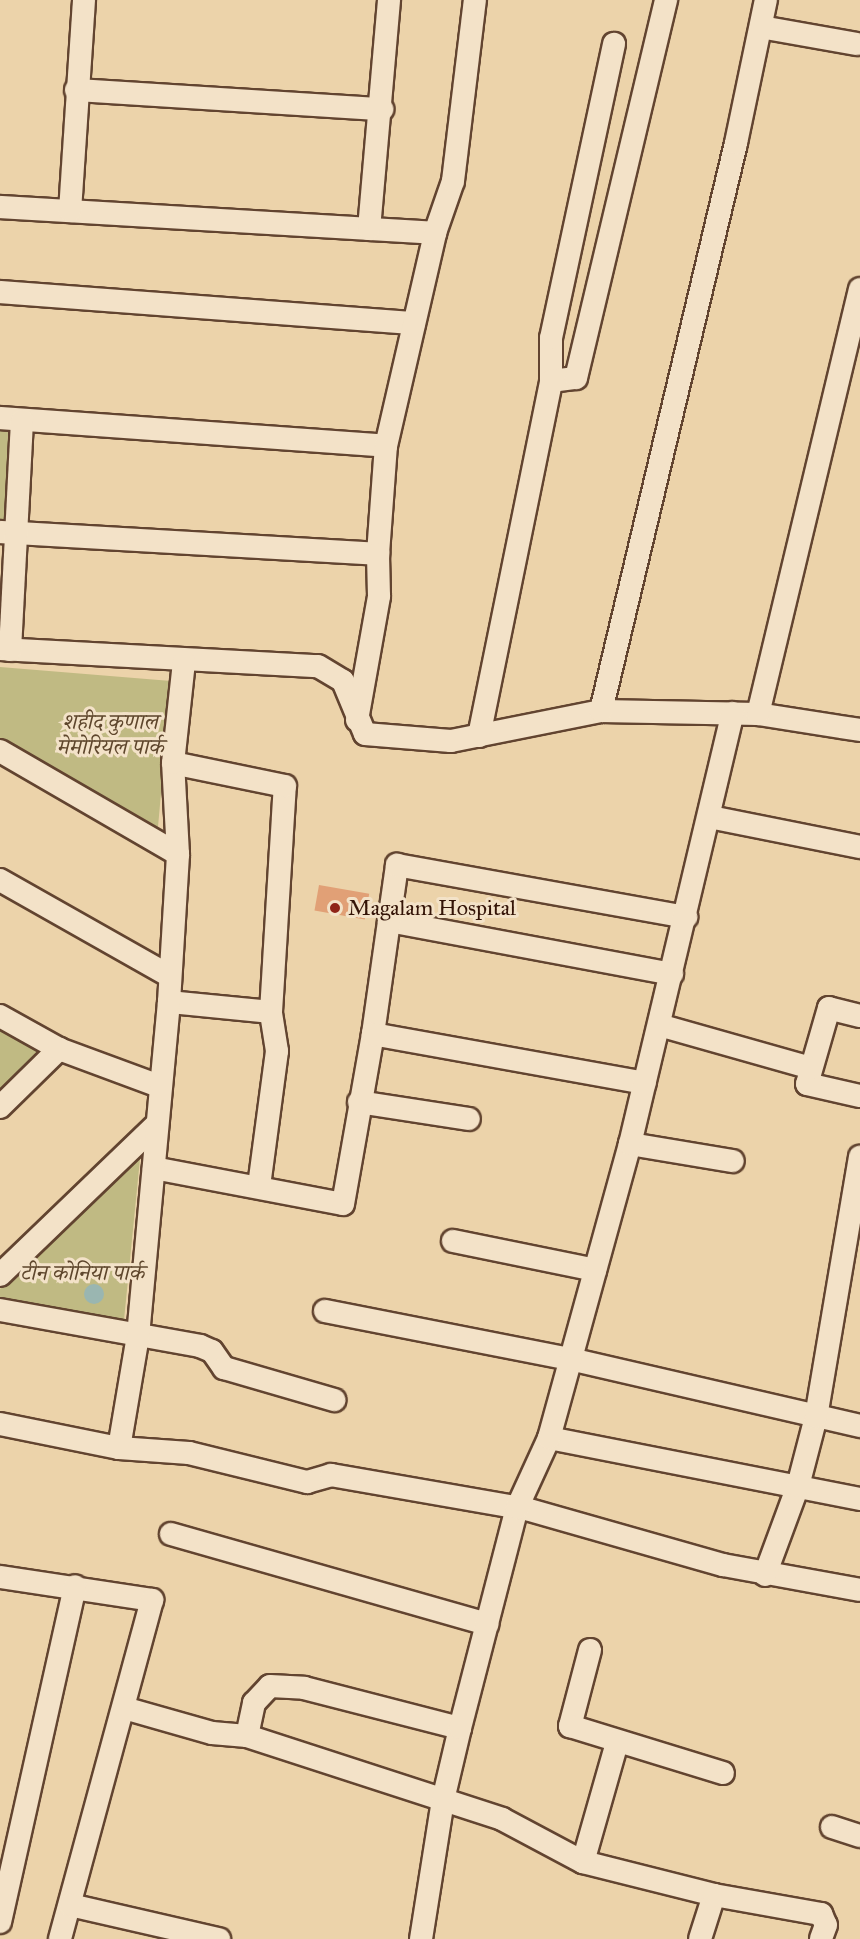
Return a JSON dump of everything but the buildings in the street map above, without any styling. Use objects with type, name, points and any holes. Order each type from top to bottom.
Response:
[{"type":"street","points":[[70,211],[76,90],[84,0]]},
{"type":"street","points":[[369,229],[382,109],[389,0]]},
{"type":"street","points":[[357,722],[379,596],[378,554],[386,446],[435,233],[453,182],[475,0]]},
{"type":"street","points":[[552,381],[576,378],[666,0]]},
{"type":"street","points":[[601,711],[766,0]]},
{"type":"street","points":[[761,27],[856,44]]},
{"type":"street","points":[[479,736],[552,381],[551,338],[614,44]]},
{"type":"street","points":[[76,90],[382,109]]},
{"type":"street","points":[[0,207],[435,233]]},
{"type":"street","points":[[758,714],[860,289]]},
{"type":"street","points":[[0,292],[414,323]]},
{"type":"street","points":[[386,446],[11,419],[5,650],[184,662],[318,666],[343,681],[357,722],[364,734],[451,741],[601,711],[758,714],[860,730]]},
{"type":"street","points":[[7,533],[378,554]]},
{"type":"street","points":[[119,1448],[138,1336],[154,1168],[159,1086],[169,1002],[178,854],[173,763],[184,662]]},
{"type":"street","points":[[421,1939],[443,1800],[460,1728],[517,1508],[549,1438],[630,1144],[710,817],[733,713]]},
{"type":"street","points":[[0,751],[178,854]]},
{"type":"street","points":[[173,763],[285,786],[272,1012],[277,1051],[259,1186]]},
{"type":"street","points":[[710,817],[860,847]]},
{"type":"street","points":[[154,1168],[259,1186],[343,1204],[359,1102],[373,1034],[397,865],[686,917]]},
{"type":"street","points":[[0,880],[170,976]]},
{"type":"street","points":[[389,921],[672,974]]},
{"type":"street","points":[[169,1002],[272,1012]]},
{"type":"street","points":[[860,1016],[829,1008],[807,1084],[860,1096]]},
{"type":"street","points":[[0,1016],[59,1049],[159,1086]]},
{"type":"street","points":[[659,1025],[811,1068]]},
{"type":"street","points":[[373,1034],[645,1083]]},
{"type":"street","points":[[0,1107],[59,1049]]},
{"type":"street","points":[[359,1102],[469,1119]]},
{"type":"street","points":[[0,1275],[157,1124]]},
{"type":"street","points":[[630,1144],[733,1161]]},
{"type":"street","points":[[765,1575],[798,1486],[816,1417],[860,1157]]},
{"type":"street","points":[[453,1240],[595,1270]]},
{"type":"street","points":[[0,1310],[208,1348],[224,1368],[334,1400]]},
{"type":"street","points":[[326,1311],[570,1359],[816,1417],[860,1425]]},
{"type":"street","points":[[0,1424],[119,1448],[189,1454],[307,1482],[331,1474],[517,1508],[765,1575],[860,1590]]},
{"type":"street","points":[[549,1438],[860,1499]]},
{"type":"street","points":[[171,1534],[487,1624]]},
{"type":"street","points":[[0,1577],[75,1586],[152,1600],[60,1939]]},
{"type":"street","points":[[0,1922],[75,1586]]},
{"type":"street","points":[[590,1650],[570,1726],[617,1743],[723,1773]]},
{"type":"street","points":[[248,1736],[254,1703],[270,1686],[304,1688],[460,1728]]},
{"type":"street","points":[[124,1708],[212,1733],[248,1736],[502,1819],[583,1862],[714,1895],[821,1914],[826,1925],[821,1939]]},
{"type":"street","points":[[583,1862],[617,1743]]},
{"type":"street","points":[[832,1827],[860,1836]]},
{"type":"street","points":[[700,1939],[714,1895]]},
{"type":"street","points":[[70,1905],[219,1939]]},
{"type":"green space","points":[[0,427],[14,428],[8,522],[0,521]]},
{"type":"green space","name":"शहीद कुणाल मेमोरियल पार्क","points":[[0,667],[171,681],[158,827],[0,738]]},
{"type":"green space","points":[[0,1027],[43,1050],[0,1092]]},
{"type":"green space","name":"टीन कोनिया पार्क","points":[[136,1148],[141,1149],[123,1330],[0,1303],[0,1289]]},
{"type":"water","points":[[94,1284],[101,1287],[104,1294],[101,1301],[94,1304],[87,1301],[84,1294],[87,1287]]},
{"type":"place","name":"Magalam Hospital","points":[[335,908]]}]
